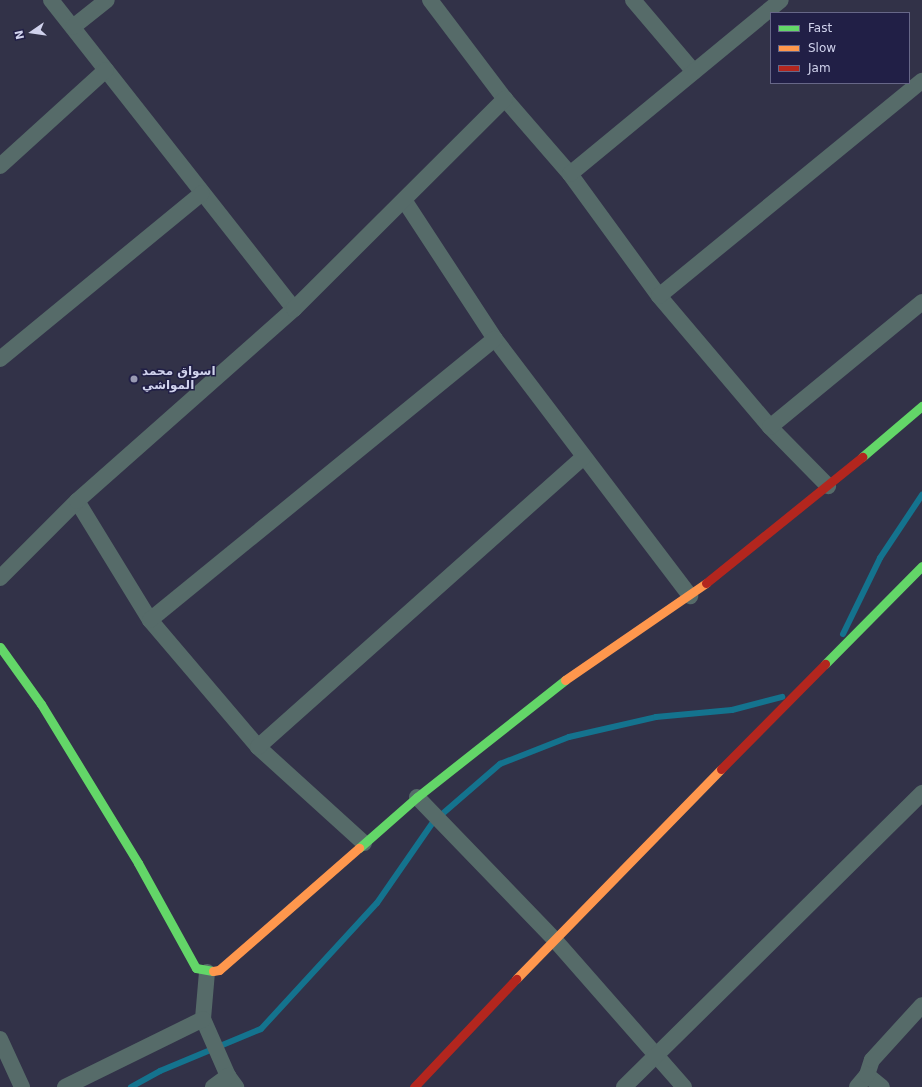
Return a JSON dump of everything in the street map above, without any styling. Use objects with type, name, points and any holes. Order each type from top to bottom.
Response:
[{"type":"street","points":[[51,0],[294,309]]},
{"type":"street","points":[[73,27],[107,0]]},
{"type":"street","points":[[430,0],[505,99],[570,174],[659,296],[770,427],[828,486]]},
{"type":"street","points":[[633,0],[694,72]]},
{"type":"street","points":[[570,174],[781,0]]},
{"type":"street","points":[[0,166],[106,70]]},
{"type":"street","points":[[659,296],[922,81]]},
{"type":"street","points":[[0,578],[77,501],[294,309],[505,99]]},
{"type":"street","points":[[0,359],[202,193]]},
{"type":"street","points":[[404,200],[495,339],[690,596]]},
{"type":"street","points":[[770,427],[922,302]]},
{"type":"street","points":[[150,620],[495,339]]},
{"type":"street","points":[[0,647],[49,717],[138,863],[196,968],[207,972],[219,970],[418,797],[576,670],[690,596],[828,486],[922,406]]},
{"type":"street","points":[[258,747],[583,456]]},
{"type":"street","points":[[77,501],[150,620],[258,747],[364,843]]},
{"type":"street","points":[[414,1087],[554,940],[922,566]]},
{"type":"street","points":[[624,1087],[922,793]]},
{"type":"street","points":[[418,797],[554,940],[684,1087]]},
{"type":"street","points":[[207,972],[203,1019],[232,1081],[213,1087]]},
{"type":"street","points":[[882,1087],[862,1081],[872,1060],[922,1005]]},
{"type":"street","points":[[65,1087],[203,1019]]},
{"type":"street","points":[[0,1039],[22,1087]]},
{"type":"waterway","points":[[843,634],[880,558],[922,495]]},
{"type":"waterway","points":[[131,1087],[160,1071],[261,1029],[377,903],[433,822],[500,764],[569,737],[656,717],[732,710],[782,697]]},
{"type":"traffic: fast","points":[[862,457],[922,406]]},
{"type":"traffic: fast","points":[[825,664],[922,566]]},
{"type":"traffic: fast","points":[[0,647],[41,704],[138,863],[196,968],[213,971]]},
{"type":"traffic: fast","points":[[359,848],[417,797],[565,680]]},
{"type":"traffic: slow","points":[[565,680],[706,583]]},
{"type":"traffic: slow","points":[[516,979],[721,769]]},
{"type":"traffic: slow","points":[[213,971],[219,970],[359,848]]},
{"type":"traffic: jam","points":[[706,583],[862,457]]},
{"type":"traffic: jam","points":[[721,769],[825,664]]},
{"type":"traffic: jam","points":[[414,1087],[516,979]]},
{"type":"place","name":"اسواق محمد المواشي","points":[[134,379]]}]
